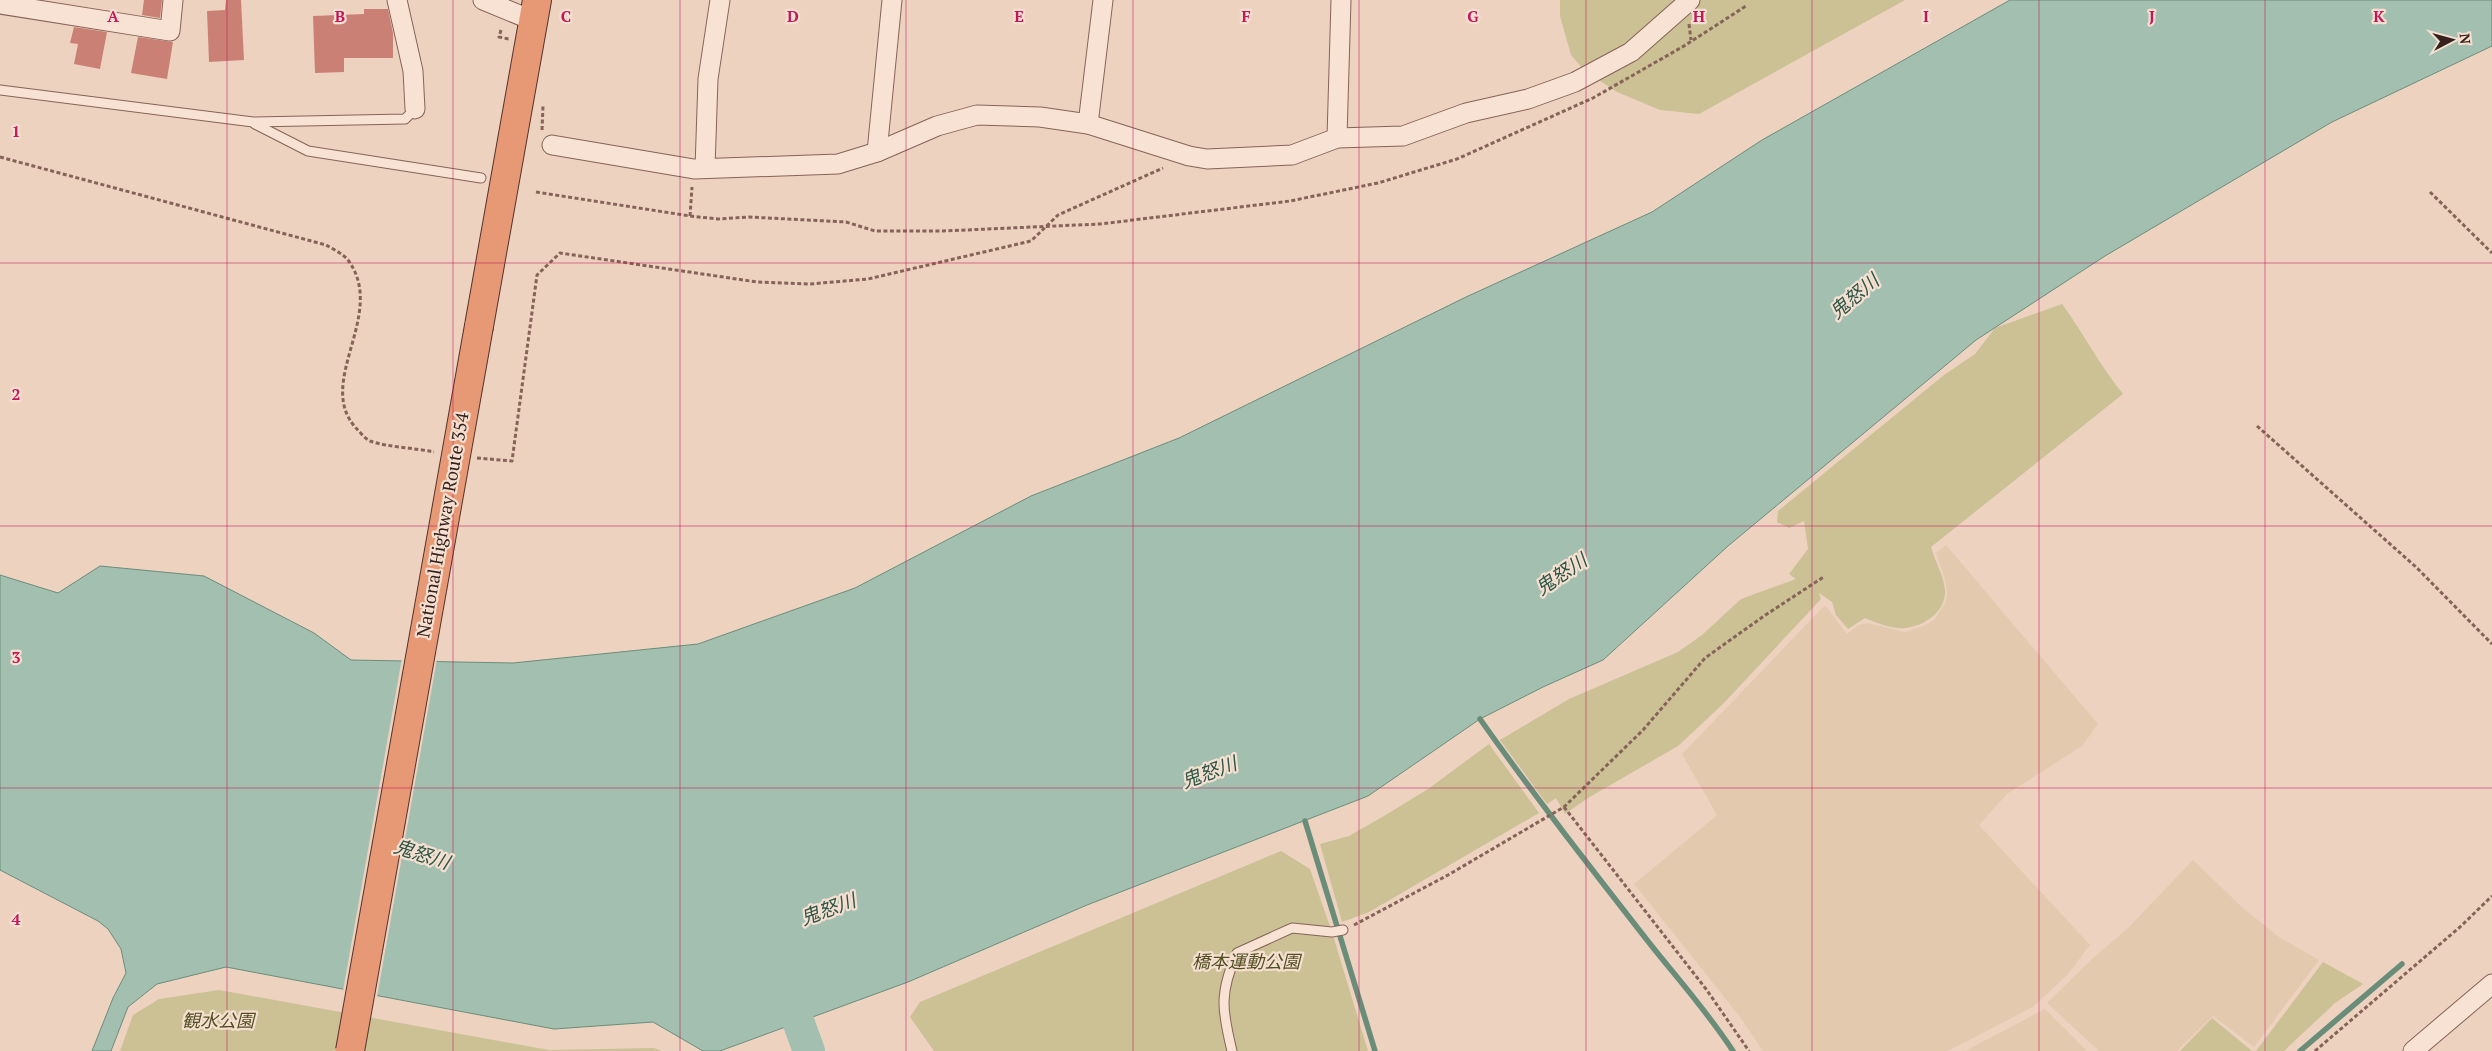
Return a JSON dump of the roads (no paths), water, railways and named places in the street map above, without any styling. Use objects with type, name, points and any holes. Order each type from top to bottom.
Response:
[{"type":"highway","name":"National Highway Route 354","points":[[350,1051],[535,11]]},
{"type":"street","points":[[0,4],[170,32],[173,0]]},
{"type":"street","points":[[397,0],[412,71],[415,109]]},
{"type":"street","points":[[483,0],[535,11]]},
{"type":"street","points":[[700,168],[708,79],[720,0]]},
{"type":"street","points":[[877,152],[892,0]]},
{"type":"street","points":[[1088,124],[1103,0]]},
{"type":"street","points":[[1336,138],[1340,0]]},
{"type":"street","points":[[552,145],[700,168],[838,164],[877,152],[936,126],[977,115],[1040,116],[1088,124],[1189,156],[1207,159],[1292,155],[1336,138],[1403,136],[1466,113],[1528,99],[1575,82],[1631,52],[1690,0]]},
{"type":"street","points":[[2413,1051],[2492,984]]},
{"type":"lane","points":[[0,90],[253,122],[405,120],[415,109]]},
{"type":"lane","points":[[253,122],[308,151],[481,178]]},
{"type":"lane","points":[[1232,1051],[1223,999],[1228,973],[1237,953],[1292,928],[1332,932],[1343,930]]},
{"type":"water","name":"鬼怒川","points":[[2010,0],[2492,0],[2492,46],[2332,122],[2105,256],[1976,340],[1728,546],[1603,660],[1543,687],[1480,719],[1368,796],[1087,905],[908,982],[720,1051],[703,1051],[653,1022],[554,1029],[226,967],[157,984],[128,1007],[111,1051],[92,1051],[113,998],[126,973],[121,949],[108,929],[98,921],[0,870],[0,575],[58,593],[100,566],[204,576],[314,633],[351,660],[513,663],[698,644],[855,588],[1031,496],[1179,438],[1466,297],[1652,212],[1762,140]]},
{"type":"waterway","points":[[1480,719],[1520,775],[1702,1008],[1733,1051]]},
{"type":"waterway","points":[[1305,821],[1375,1051]]},
{"type":"waterway","points":[[2300,1051],[2402,964]]},
{"type":"waterway","points":[[783,980],[809,1051]]},
{"type":"park label","name":"橋本運動公園","points":[[1246,962]]},
{"type":"park label","name":"観水公園","points":[[218,1021]]}]
